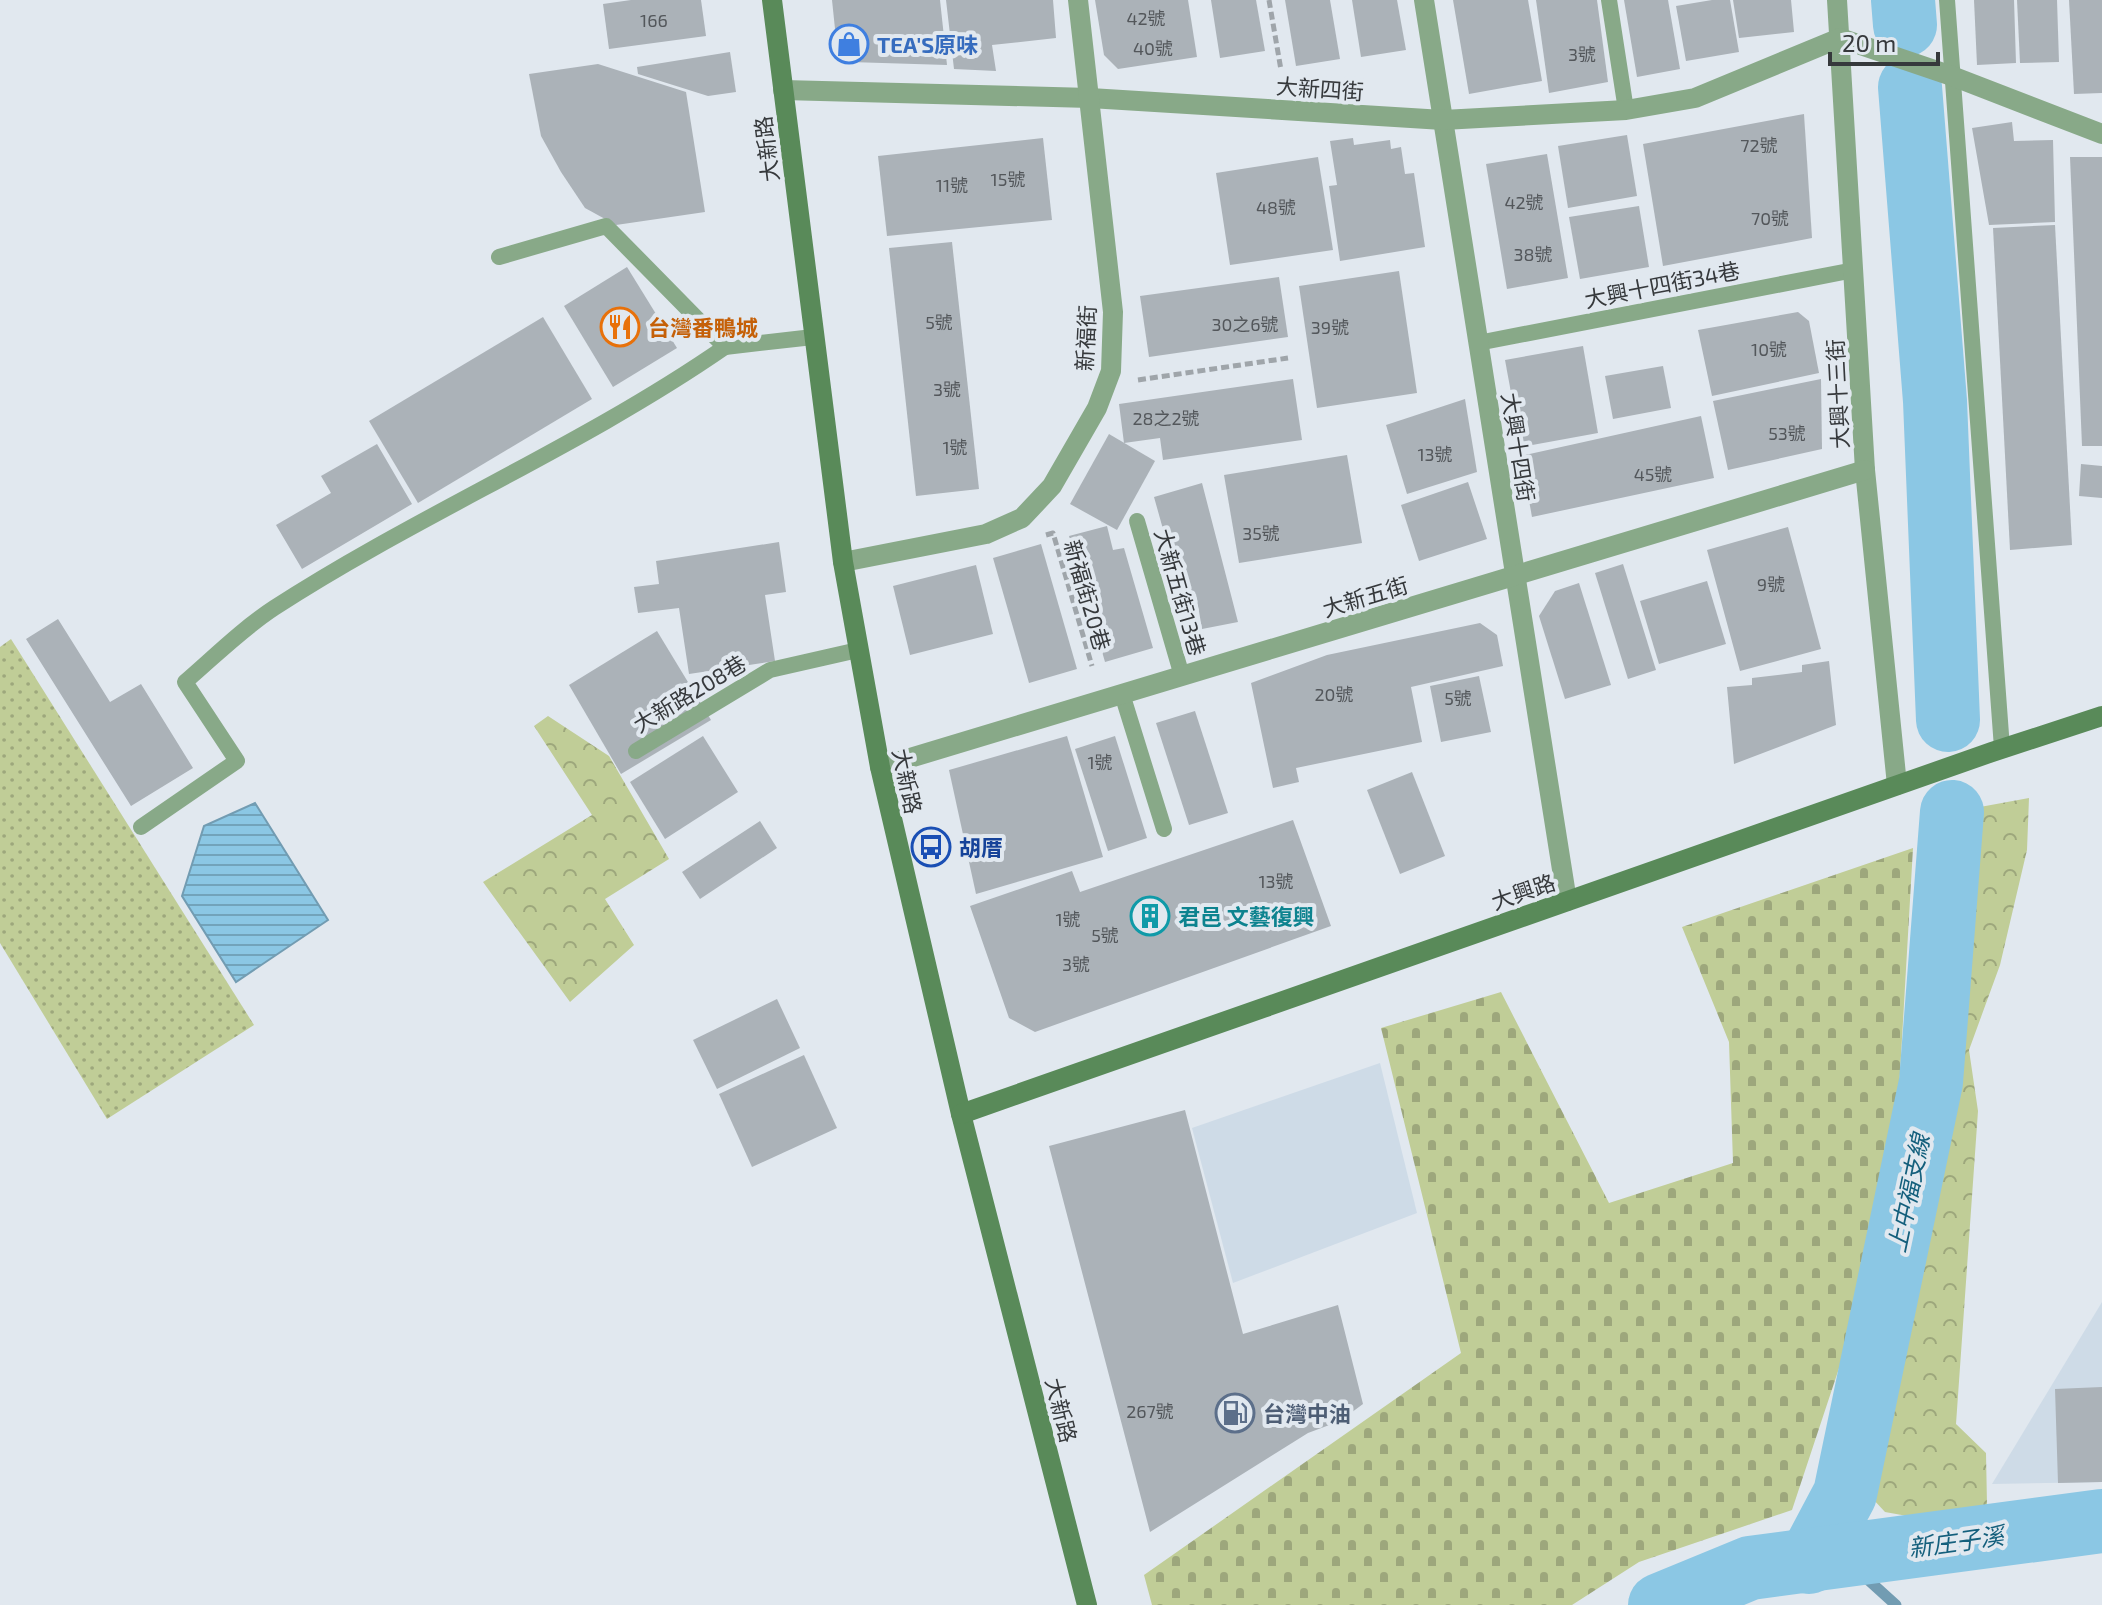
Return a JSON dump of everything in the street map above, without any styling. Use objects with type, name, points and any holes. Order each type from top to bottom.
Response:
[{"type":"main road","name":"大新路","points":[[772,0],[843,562],[880,767],[961,1114],[1087,1605]]},
{"type":"main road","name":"大興路","points":[[961,1114],[2002,748],[2102,716]]},
{"type":"street","name":"新福街","points":[[843,562],[986,534],[1022,518],[1052,486],[1097,408],[1111,371],[1113,312],[1078,0]]},
{"type":"street","name":"大興十四街","points":[[1424,0],[1567,901]]},
{"type":"street","name":"大興十三街","points":[[1837,0],[1865,470],[1897,785]]},
{"type":"street","name":"大新四街","points":[[783,90],[1090,98],[1443,120],[1626,110],[1695,98],[1840,38]]},
{"type":"street","points":[[1840,38],[1952,76],[2102,134]]},
{"type":"street","name":"大新五街","points":[[880,767],[1865,470]]},
{"type":"lane","points":[[1609,0],[1626,110]]},
{"type":"lane","points":[[1947,0],[2002,748]]},
{"type":"lane","points":[[499,257],[606,226],[725,347]]},
{"type":"lane","name":"大興十四街34巷","points":[[1478,343],[1854,270]]},
{"type":"lane","points":[[141,827],[237,761],[185,682],[261,619],[404,532],[676,381],[725,347],[813,337]]},
{"type":"lane","name":"大新五街13巷","points":[[1137,521],[1182,676]]},
{"type":"lane","name":"大新路208巷","points":[[636,751],[770,670],[858,650]]},
{"type":"lane","points":[[1122,694],[1164,829]]},
{"type":"path","points":[[1269,0],[1281,70]]},
{"type":"path","points":[[1111,371],[1138,380],[1288,358]]},
{"type":"path","name":"新福街20巷","points":[[1022,518],[1030,541],[1053,533],[1092,666]]},
{"type":"shaded area","points":[[1380,1063],[1417,1213],[1233,1283],[1192,1128]]},
{"type":"shaded area","points":[[2102,1302],[2102,1482],[1992,1484]]},
{"type":"green space","points":[[11,639],[254,1025],[107,1119],[0,943],[0,647]]},
{"type":"green space","points":[[548,716],[609,756],[669,859],[605,899],[634,945],[570,1002],[483,882],[592,815],[534,726]]},
{"type":"green space","points":[[2029,798],[2027,850],[2000,965],[1969,1050],[1978,1111],[1956,1424],[1986,1453],[1987,1505],[1935,1521],[1885,1512],[1860,1485],[1904,1314],[1934,1136],[1963,871],[1980,807]]},
{"type":"green space","points":[[1913,848],[1897,1125],[1850,1335],[1792,1510],[1639,1562],[1572,1605],[1152,1605],[1144,1575],[1461,1353],[1381,1028],[1501,992],[1609,1203],[1733,1163],[1729,1042],[1682,927]]},
{"type":"water","points":[[255,803],[328,920],[236,982],[182,896],[204,826]]},
{"type":"building","points":[[631,0],[701,0],[706,36],[609,49],[603,4]]},
{"type":"building","points":[[832,0],[940,0],[947,65],[850,62],[837,48]]},
{"type":"building","points":[[946,0],[1053,0],[1056,38],[992,45],[996,71],[954,69]]},
{"type":"building","points":[[1095,0],[1188,0],[1197,57],[1118,69],[1104,55]]},
{"type":"building","points":[[1211,0],[1256,0],[1265,51],[1220,58]]},
{"type":"building","points":[[1285,0],[1330,0],[1340,59],[1296,66]]},
{"type":"building","points":[[1352,0],[1397,0],[1406,50],[1361,57]]},
{"type":"building","points":[[1453,0],[1528,0],[1542,81],[1469,94]]},
{"type":"building","points":[[1536,0],[1597,0],[1608,82],[1549,93]]},
{"type":"building","points":[[1624,0],[1668,0],[1680,69],[1637,77]]},
{"type":"building","points":[[1730,0],[1739,52],[1686,61],[1676,6]]},
{"type":"building","points":[[1733,0],[1791,0],[1794,32],[1739,38]]},
{"type":"building","points":[[1974,0],[2014,0],[2016,63],[1977,65]]},
{"type":"building","points":[[2017,0],[2057,0],[2059,62],[2020,63]]},
{"type":"building","points":[[2069,0],[2102,0],[2102,93],[2074,94]]},
{"type":"building","points":[[730,52],[736,92],[708,96],[638,74],[637,67]]},
{"type":"building","points":[[598,64],[686,92],[705,212],[616,225],[585,208],[541,136],[529,74]]},
{"type":"building","points":[[1804,114],[1812,238],[1663,266],[1643,144]]},
{"type":"building","points":[[2012,122],[2014,141],[2053,140],[2055,222],[1989,225],[1972,128]]},
{"type":"building","points":[[1627,135],[1637,196],[1568,208],[1558,146]]},
{"type":"building","points":[[1043,138],[1052,220],[887,236],[878,156]]},
{"type":"building","points":[[1353,138],[1354,145],[1390,140],[1391,149],[1401,147],[1405,174],[1414,173],[1425,247],[1340,261],[1329,186],[1337,185],[1330,141]]},
{"type":"building","points":[[1547,154],[1568,278],[1507,289],[1486,164]]},
{"type":"building","points":[[1318,157],[1333,250],[1230,265],[1216,173]]},
{"type":"building","points":[[2070,157],[2102,157],[2102,446],[2082,446]]},
{"type":"building","points":[[1639,206],[1649,267],[1580,279],[1569,217]]},
{"type":"building","points":[[2055,225],[2072,545],[2010,550],[1993,228]]},
{"type":"building","points":[[952,242],[979,489],[916,496],[889,248]]},
{"type":"building","name":"台灣番鴨城","points":[[627,267],[677,348],[613,387],[564,306]]},
{"type":"building","points":[[1399,271],[1417,393],[1317,408],[1299,286]]},
{"type":"building","points":[[1279,277],[1288,337],[1149,357],[1140,296]]},
{"type":"building","points":[[1798,312],[1809,321],[1819,373],[1712,396],[1698,330]]},
{"type":"building","points":[[543,317],[592,399],[418,503],[369,421]]},
{"type":"building","points":[[1583,346],[1598,433],[1521,447],[1505,360]]},
{"type":"building","points":[[1663,366],[1671,408],[1613,419],[1605,376]]},
{"type":"building","points":[[1293,379],[1302,440],[1163,460],[1160,438],[1124,443],[1119,404]]},
{"type":"building","points":[[1821,379],[1822,449],[1728,470],[1713,401]]},
{"type":"building","points":[[1465,399],[1477,472],[1407,494],[1386,425]]},
{"type":"building","points":[[1701,416],[1714,478],[1532,517],[1521,456]]},
{"type":"building","points":[[1109,434],[1155,461],[1117,530],[1070,504]]},
{"type":"building","points":[[377,444],[412,504],[302,569],[276,525],[331,493],[321,476]]},
{"type":"building","points":[[1347,455],[1362,543],[1239,563],[1224,475]]},
{"type":"building","points":[[2081,464],[2102,466],[2102,498],[2079,496]]},
{"type":"building","points":[[1468,482],[1487,539],[1419,561],[1401,505]]},
{"type":"building","points":[[1202,483],[1238,622],[1202,629],[1196,594],[1182,597],[1154,497]]},
{"type":"building","points":[[1107,526],[1113,550],[1124,548],[1153,648],[1105,662],[1069,536]]},
{"type":"building","points":[[1788,527],[1821,649],[1740,671],[1707,550]]},
{"type":"building","points":[[779,542],[786,592],[765,595],[775,661],[689,674],[679,608],[638,613],[634,587],[659,584],[656,561]]},
{"type":"building","points":[[1041,544],[1077,669],[1029,683],[993,558]]},
{"type":"building","points":[[1623,564],[1656,670],[1628,679],[1595,573]]},
{"type":"building","points":[[976,565],[993,634],[910,655],[893,586]]},
{"type":"building","points":[[1707,581],[1726,644],[1659,664],[1640,601]]},
{"type":"building","points":[[1579,583],[1611,685],[1565,699],[1539,616],[1555,591]]},
{"type":"building","points":[[58,619],[110,702],[141,684],[193,768],[131,806],[26,639]]},
{"type":"building","points":[[1480,623],[1497,635],[1503,666],[1411,687],[1422,742],[1296,768],[1299,782],[1273,788],[1251,683],[1327,655]]},
{"type":"building","points":[[657,631],[711,720],[621,774],[569,685]]},
{"type":"building","points":[[1829,661],[1836,725],[1734,764],[1727,687],[1752,685],[1752,678],[1802,672],[1802,665]]},
{"type":"building","points":[[1479,676],[1491,732],[1441,742],[1430,686]]},
{"type":"building","points":[[1195,711],[1228,813],[1189,825],[1156,723]]},
{"type":"building","points":[[703,736],[738,792],[665,839],[630,782]]},
{"type":"building","points":[[1067,736],[1103,857],[976,894],[949,770]]},
{"type":"building","points":[[1115,736],[1147,838],[1108,851],[1075,749]]},
{"type":"building","points":[[1412,772],[1445,856],[1400,874],[1367,790]]},
{"type":"building","name":"君邑 文藝復興","points":[[1293,820],[1331,926],[1035,1032],[1009,1018],[970,906],[1072,871],[1080,892]]},
{"type":"building","points":[[760,821],[777,848],[700,899],[682,872]]},
{"type":"building","points":[[777,999],[800,1048],[717,1089],[693,1040]]},
{"type":"building","points":[[804,1055],[837,1128],[752,1167],[719,1094]]},
{"type":"building","name":"台灣中油","points":[[1185,1110],[1243,1334],[1338,1305],[1363,1404],[1340,1421],[1308,1433],[1150,1532],[1049,1146]]},
{"type":"building","points":[[2102,1387],[2102,1482],[2058,1483],[2055,1389]]},
{"type":"waterway","points":[[1903,0],[1905,25]]},
{"type":"waterway","points":[[1910,87],[1935,401],[1948,720]]},
{"type":"waterway","name":"上中福支線","points":[[1809,1562],[1845,1494],[1931,1082],[1952,812]]},
{"type":"waterway","name":"新庄子溪","points":[[1660,1605],[1750,1568],[2102,1521]]},
{"type":"waterway","points":[[1843,1557],[1896,1605]]},
{"type":"place","name":"TEA'S原味","points":[[849,44]]},
{"type":"place","name":"台灣番鴨城","points":[[620,327]]},
{"type":"place","name":"胡厝","points":[[931,847]]},
{"type":"place","name":"君邑 文藝復興","points":[[1150,916]]},
{"type":"place","name":"台灣中油","points":[[1235,1413]]}]
